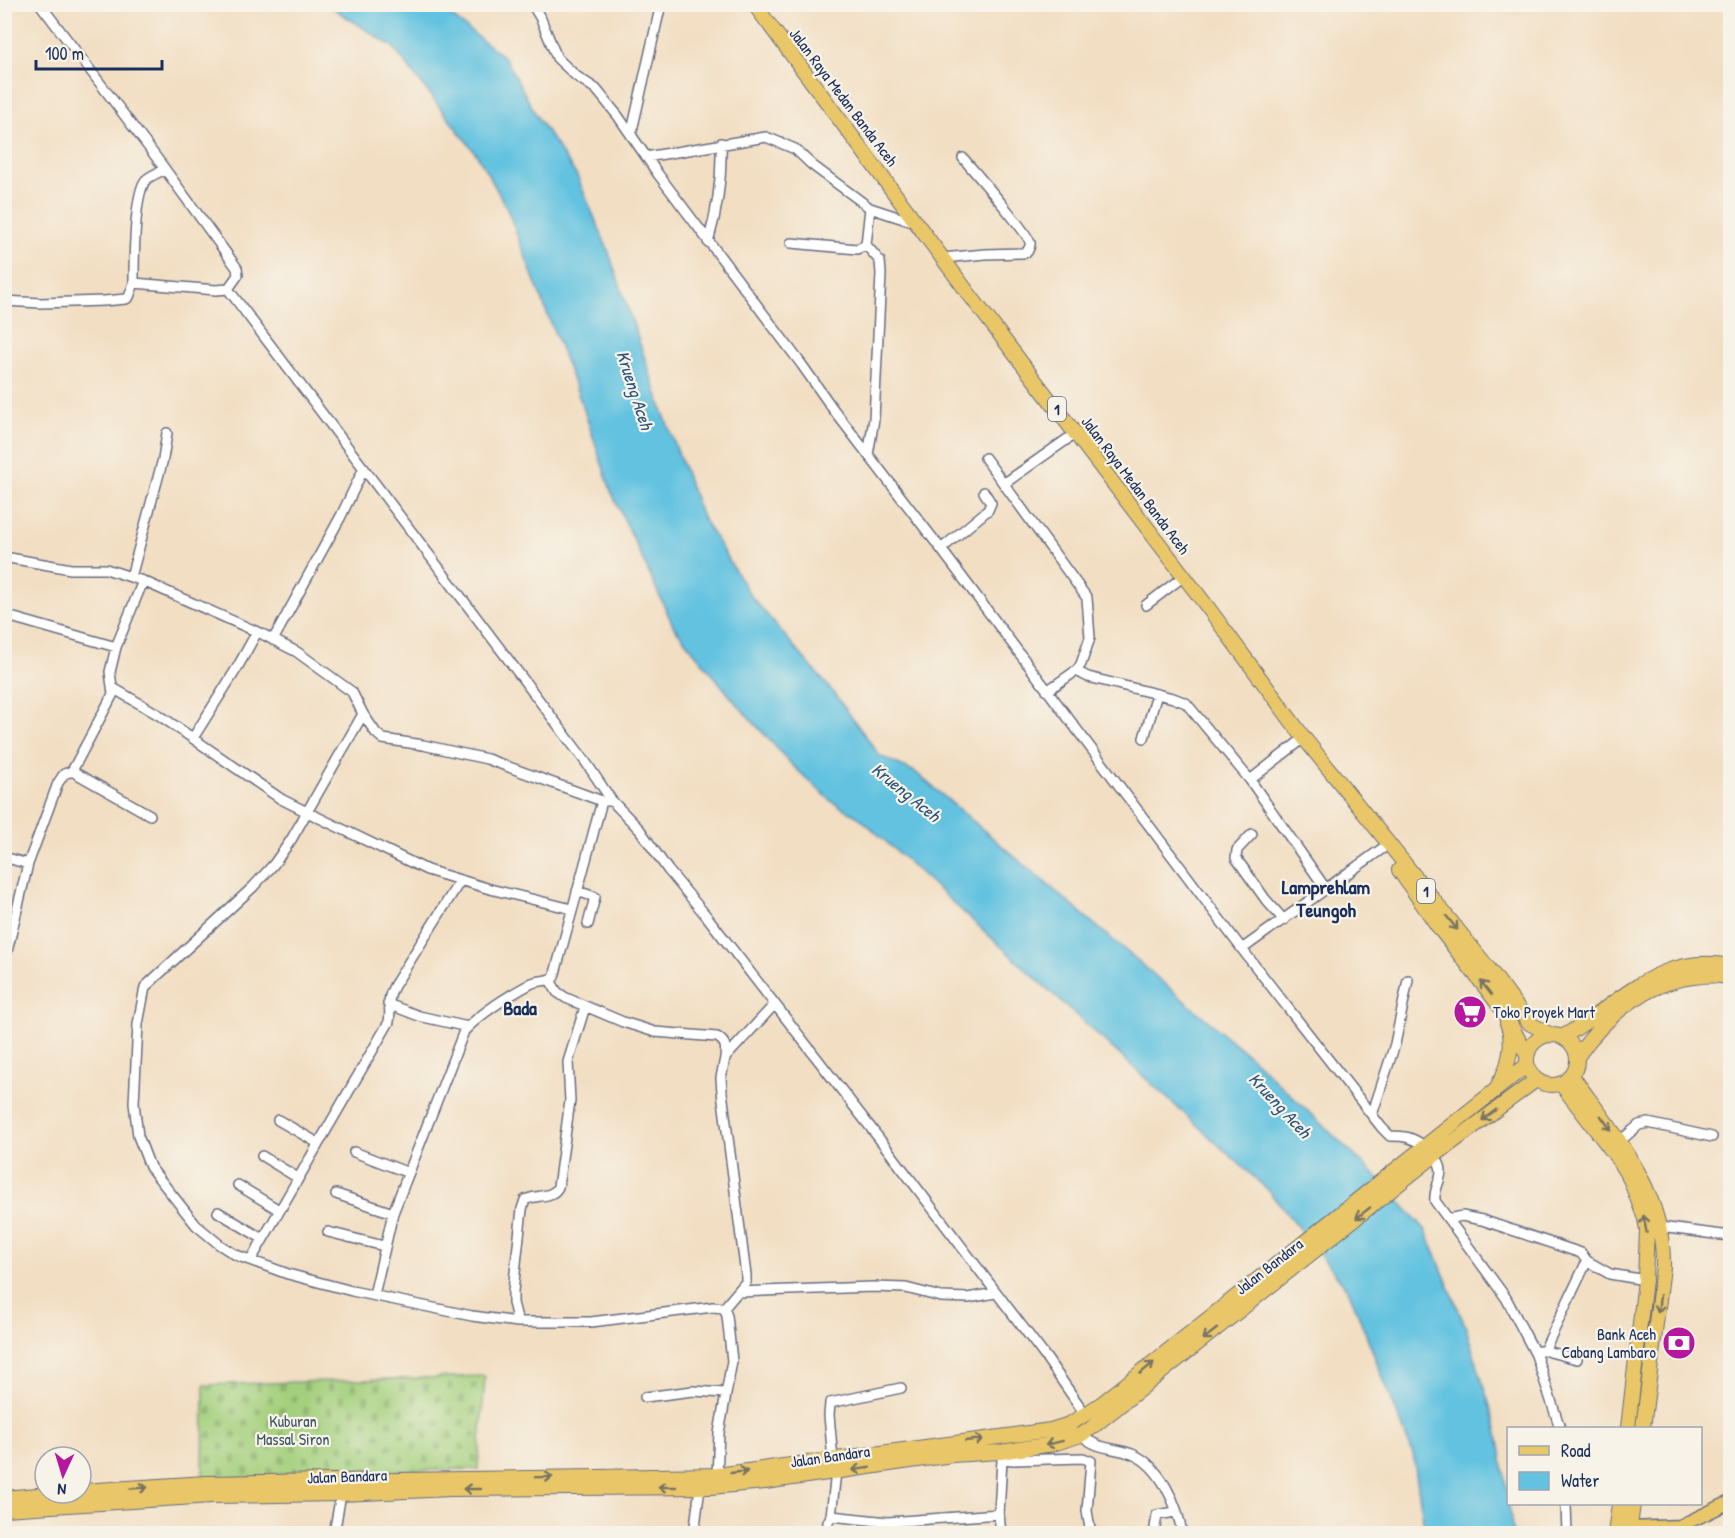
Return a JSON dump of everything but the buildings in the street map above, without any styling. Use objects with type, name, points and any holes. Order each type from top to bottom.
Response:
[{"type":"highway","name":"Jalan Raya Medan Banda Aceh","points":[[754,4],[1362,813],[1484,963],[1529,1023],[1557,1036]]},
{"type":"highway","name":"Jalan Raya Medan Banda Aceh","points":[[1362,813],[1383,848],[1437,925],[1502,1010],[1527,1060]]},
{"type":"highway","points":[[1527,1060],[1536,1041],[1582,1026],[1640,983],[1671,969],[1701,963],[1731,966]]},
{"type":"highway","points":[[1536,1080],[1545,1084],[1567,1080],[1577,1064],[1577,1057],[1591,1036],[1629,1003],[1664,983],[1708,975],[1731,978]]},
{"type":"highway","points":[[1492,1094],[1505,1073],[1510,1055],[1510,1031],[1502,1010]]},
{"type":"highway","name":"1","points":[[1557,1036],[1572,1045],[1577,1057]]},
{"type":"highway","name":"1","points":[[1527,1060],[1536,1080]]},
{"type":"highway","name":"Jalan Bandara","points":[[4,1509],[212,1496],[451,1489],[700,1487],[765,1482],[835,1466],[1051,1430],[1070,1424],[1085,1414],[1103,1411],[1409,1176],[1429,1151],[1527,1060]]},
{"type":"highway","name":"Jalan Bandara","points":[[951,1448],[1001,1455],[1053,1444],[1081,1435],[1103,1411],[1402,1164],[1429,1151],[1536,1080]]},
{"type":"highway","points":[[1567,1080],[1619,1142],[1638,1170],[1660,1227],[1664,1248],[1663,1267],[1643,1427]]},
{"type":"highway","points":[[1567,1080],[1630,1179],[1647,1230],[1645,1280],[1628,1427]]},
{"type":"highway","name":"Jalan Bandara","points":[[93,1490],[206,1483],[717,1475],[835,1466]]},
{"type":"highway","points":[[4,1498],[33,1495]]},
{"type":"highway","points":[[1615,1533],[1619,1505]]},
{"type":"highway","points":[[1630,1531],[1633,1505]]},
{"type":"main road","points":[[1630,1531],[1680,1526],[1731,1502]]},
{"type":"street","points":[[40,4],[165,169],[237,268],[238,275],[228,289],[216,290],[134,283]]},
{"type":"street","points":[[532,4],[541,19],[557,58],[576,76],[596,89],[868,455],[1242,949],[1372,1115],[1390,1136],[1413,1138],[1439,1162],[1442,1174],[1434,1194],[1435,1201],[1506,1299],[1540,1353],[1560,1427]]},
{"type":"street","points":[[631,135],[661,4]]},
{"type":"street","points":[[646,157],[766,137],[785,143],[870,208],[918,223]]},
{"type":"street","points":[[708,242],[716,217],[721,143]]},
{"type":"street","points":[[944,258],[1023,253],[1027,252],[1030,246],[1029,240],[963,158]]},
{"type":"street","points":[[4,302],[116,301],[129,297],[134,283],[134,251],[141,189],[148,178],[165,169]]},
{"type":"street","points":[[868,455],[874,419],[881,274],[880,261],[866,244],[870,208]]},
{"type":"street","points":[[791,243],[857,249],[866,244]]},
{"type":"street","points":[[228,289],[585,761],[607,801],[640,830],[668,870],[881,1141],[1047,1359],[1085,1414]]},
{"type":"street","points":[[131,577],[168,433]]},
{"type":"street","points":[[1005,483],[1076,434]]},
{"type":"street","points":[[985,458],[1087,598],[1090,638],[1081,664],[1077,670],[1047,691]]},
{"type":"street","points":[[273,640],[341,516],[364,468]]},
{"type":"street","points":[[940,549],[988,510],[991,503],[984,492]]},
{"type":"street","points":[[4,557],[71,569],[106,569],[143,581],[297,652],[352,692],[363,714],[383,740],[423,745],[487,759],[607,801]]},
{"type":"street","points":[[1146,604],[1184,576]]},
{"type":"street","points":[[4,963],[28,864],[58,783],[64,774],[72,771],[110,701],[113,688],[110,672],[116,647],[143,581]]},
{"type":"street","points":[[4,615],[116,647]]},
{"type":"street","points":[[193,738],[257,632]]},
{"type":"street","points":[[1077,670],[1088,677],[1157,694],[1186,704],[1250,780],[1326,890]]},
{"type":"street","points":[[113,688],[159,715],[281,800],[427,870],[460,881],[572,909]]},
{"type":"street","points":[[1144,738],[1157,694]]},
{"type":"street","points":[[363,714],[307,812],[274,864],[253,887],[149,982],[143,992],[134,1072],[134,1103],[138,1136],[144,1155],[156,1174],[201,1230],[220,1245],[288,1274],[472,1316],[518,1322],[591,1322],[713,1307],[724,1308]]},
{"type":"street","points":[[1250,780],[1304,738]]},
{"type":"street","points":[[72,771],[150,815]]},
{"type":"street","points":[[374,1295],[393,1213],[465,1031],[478,1017],[534,982],[550,980],[554,976],[577,891],[607,801]]},
{"type":"street","points":[[1252,834],[1237,850],[1236,858],[1266,900],[1284,920]]},
{"type":"street","points":[[1242,949],[1383,848]]},
{"type":"street","points":[[4,857],[28,864]]},
{"type":"street","points":[[252,1260],[389,1022],[391,1014],[388,996],[460,881]]},
{"type":"street","points":[[577,891],[595,897],[588,924]]},
{"type":"street","points":[[550,980],[557,992],[585,1007],[623,1022],[655,1032],[717,1037],[726,1046],[721,1078],[722,1092],[746,1282],[724,1308]]},
{"type":"street","points":[[1372,1115],[1395,1044],[1408,980]]},
{"type":"street","points":[[388,1004],[419,1016],[468,1027]]},
{"type":"street","points":[[725,1058],[774,1005]]},
{"type":"street","points":[[518,1322],[513,1303],[513,1290],[522,1209],[525,1200],[532,1196],[552,1194],[558,1187],[570,1101],[568,1062],[585,1007]]},
{"type":"street","points":[[278,1120],[318,1143]]},
{"type":"street","points":[[1619,1142],[1639,1125],[1648,1123],[1712,1137]]},
{"type":"street","points":[[354,1152],[409,1173]]},
{"type":"street","points":[[262,1156],[298,1178]]},
{"type":"street","points":[[237,1185],[279,1210]]},
{"type":"street","points":[[336,1194],[393,1213]]},
{"type":"street","points":[[218,1212],[263,1239]]},
{"type":"street","points":[[1448,1219],[1462,1216],[1511,1228],[1581,1253],[1587,1261],[1610,1274],[1645,1280]]},
{"type":"street","points":[[1660,1227],[1731,1236]]},
{"type":"street","points":[[328,1232],[384,1246]]},
{"type":"street","points":[[1540,1353],[1587,1261]]},
{"type":"street","points":[[738,1292],[872,1287],[906,1288],[941,1297],[968,1298],[995,1293]]},
{"type":"street","points":[[717,1475],[719,1433],[732,1361],[724,1308]]},
{"type":"street","points":[[1540,1353],[1577,1359]]},
{"type":"street","points":[[827,1533],[831,1516],[835,1466],[829,1415],[830,1403],[901,1388]]},
{"type":"street","points":[[645,1397],[693,1391],[725,1393]]},
{"type":"street","points":[[1081,1435],[1094,1445],[1132,1454],[1152,1466],[1162,1480],[1176,1512],[1182,1533]]},
{"type":"street","points":[[1091,1533],[1087,1512],[1092,1465],[1089,1459],[1094,1445]]},
{"type":"street","points":[[1001,1533],[999,1514],[1001,1455],[1089,1459]]},
{"type":"street","points":[[694,1533],[700,1487]]},
{"type":"street","points":[[334,1533],[341,1494]]},
{"type":"street","points":[[1566,1505],[1567,1533]]},
{"type":"street","points":[[1154,1533],[1157,1515],[1176,1512]]},
{"type":"street","points":[[831,1516],[888,1522],[999,1514]]},
{"type":"green space","name":"Kuburan Massal Siron","points":[[485,1376],[478,1469],[335,1472],[334,1477],[203,1480],[204,1385]]},
{"type":"water","name":"Krueng Aceh","points":[[328,5],[437,5],[505,58],[539,120],[577,176],[608,250],[701,515],[750,595],[833,692],[880,756],[915,772],[1253,1059],[1375,1175],[1425,1229],[1466,1328],[1498,1433],[1513,1533],[1425,1533],[1413,1454],[1349,1291],[1268,1190],[860,818],[831,801],[792,765],[736,703],[674,627],[611,491],[583,407],[506,206],[477,155],[393,47]]},
{"type":"place","name":"Toko Proyek Mart","points":[[1470,1012]]},
{"type":"place","name":"Bank Aceh Cabang Lambaro","points":[[1679,1343]]},
{"type":"district","name":"Lamprehlam Teungoh","points":[[1326,898]]},
{"type":"district","name":"Bada","points":[[520,1007]]}]
